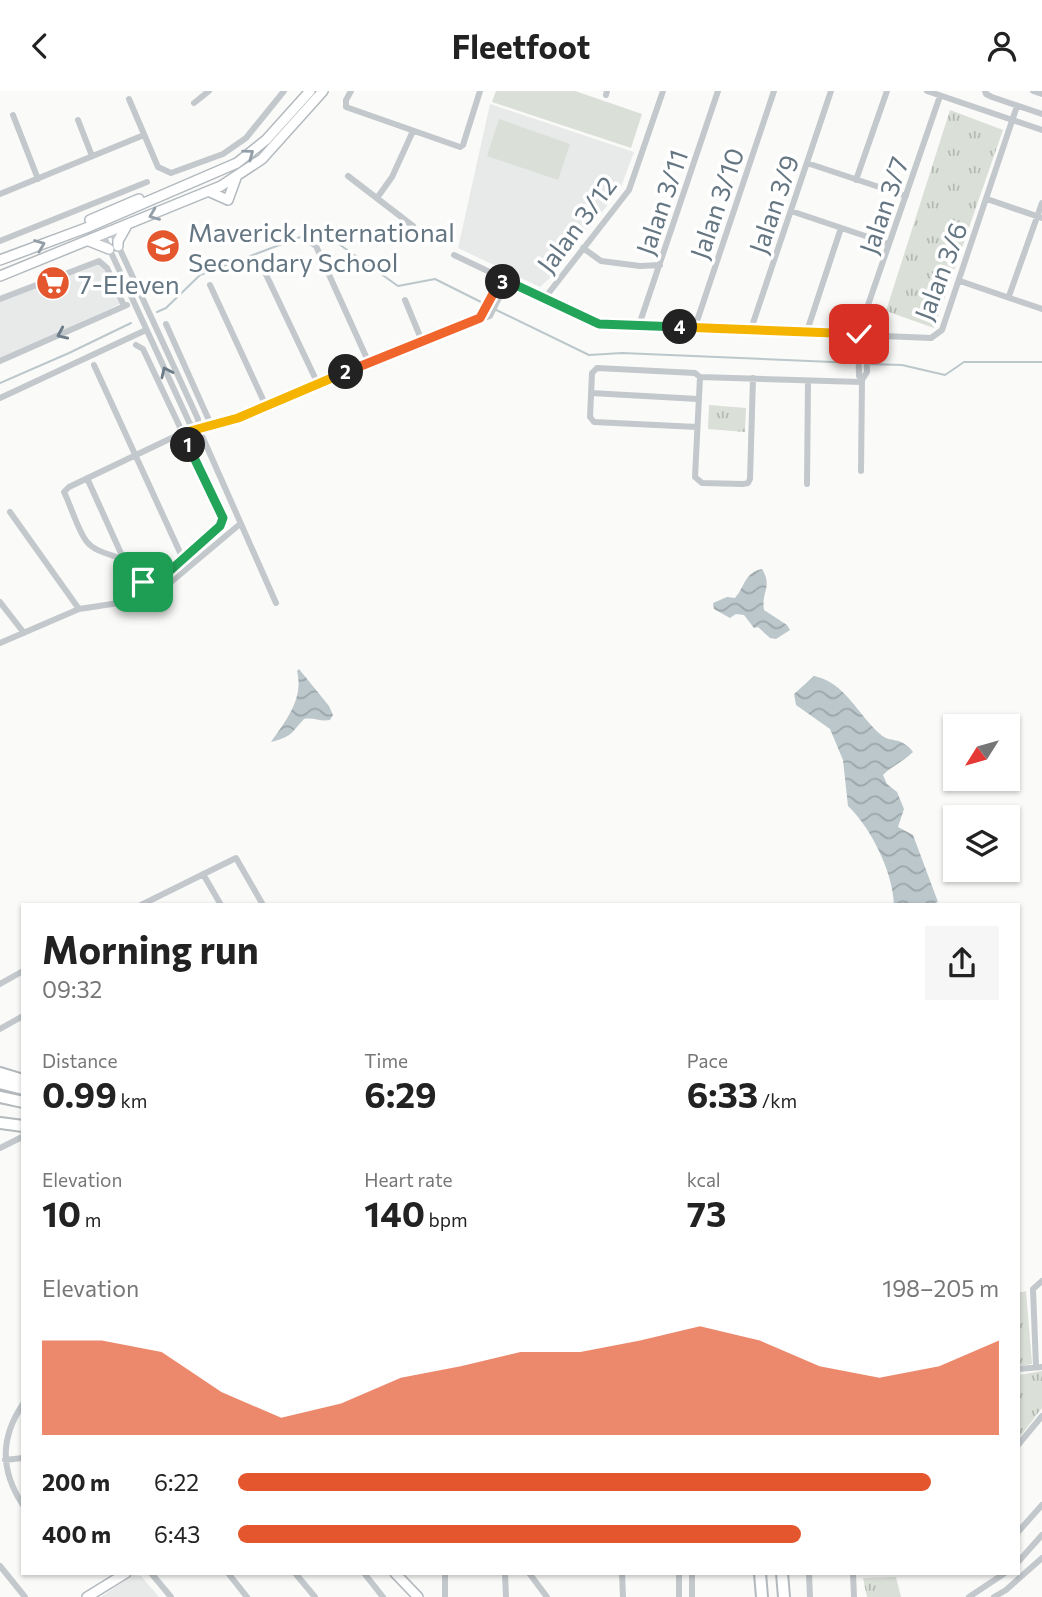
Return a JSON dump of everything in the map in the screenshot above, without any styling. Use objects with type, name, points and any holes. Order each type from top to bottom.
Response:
[{"type":"highway","points":[[0,1073],[21,1079]]},
{"type":"highway","points":[[0,1083],[21,1088]]},
{"type":"highway","points":[[0,1097],[21,1102]]},
{"type":"highway","points":[[0,1123],[21,1126]]},
{"type":"highway","points":[[760,1575],[762,1597]]},
{"type":"highway","points":[[782,1575],[784,1597]]},
{"type":"street","points":[[194,103],[209,91]]},
{"type":"street","points":[[129,99],[159,167],[171,173],[223,154],[246,138],[284,91]]},
{"type":"street","points":[[0,276],[89,241],[104,227],[237,163],[272,134],[310,91]]},
{"type":"street","points":[[0,260],[80,230],[127,226],[210,192],[236,178],[268,153],[323,91]]},
{"type":"street","points":[[351,91],[345,104],[351,110],[455,146],[463,145],[479,92],[470,91]]},
{"type":"street","name":"Jalan 3/12","points":[[544,299],[629,190],[663,91]]},
{"type":"street","name":"Jalan 3/11","points":[[639,325],[718,91]]},
{"type":"street","name":"Jalan 3/10","points":[[695,327],[774,91]]},
{"type":"street","name":"Jalan 3/9","points":[[751,329],[831,91]]},
{"type":"street","points":[[856,180],[887,91]]},
{"type":"street","points":[[927,91],[1042,130]]},
{"type":"street","points":[[985,91],[986,94],[1042,114]]},
{"type":"street","points":[[1033,91],[1042,94]]},
{"type":"street","name":"Jalan 3/7","points":[[861,334],[940,96]]},
{"type":"street","name":"Jalan 3/6","points":[[454,255],[599,324],[932,338],[942,330],[960,281],[1017,106]]},
{"type":"street","points":[[13,115],[38,179]]},
{"type":"street","points":[[78,120],[92,156]]},
{"type":"street","points":[[377,198],[392,177],[413,131]]},
{"type":"street","points":[[0,194],[144,135]]},
{"type":"street","points":[[807,163],[906,196]]},
{"type":"street","points":[[348,176],[413,226]]},
{"type":"street","points":[[210,192],[228,200],[236,178]]},
{"type":"street","points":[[0,241],[147,182]]},
{"type":"street","points":[[80,230],[85,222],[119,206],[165,190],[174,191]]},
{"type":"street","points":[[987,199],[1040,217]]},
{"type":"street","points":[[1009,296],[1040,217],[1042,203]]},
{"type":"street","points":[[791,211],[889,244]]},
{"type":"street","points":[[127,226],[114,248],[133,302],[190,424],[199,429]]},
{"type":"street","points":[[104,227],[142,298],[198,419],[199,429],[276,603]]},
{"type":"street","points":[[807,331],[841,228]]},
{"type":"street","points":[[89,241],[114,248]]},
{"type":"street","points":[[310,242],[316,246],[369,363]]},
{"type":"street","points":[[583,248],[601,261],[640,266],[660,265]]},
{"type":"street","points":[[0,299],[99,261],[107,268],[124,306]]},
{"type":"street","points":[[261,264],[318,384]]},
{"type":"street","points":[[124,560],[94,548],[87,542],[64,492],[69,487],[183,433],[212,427],[266,406],[484,315],[505,280]]},
{"type":"street","points":[[960,281],[1042,309]]},
{"type":"street","points":[[210,285],[266,406]]},
{"type":"street","points":[[0,361],[142,298]]},
{"type":"street","points":[[405,300],[422,341]]},
{"type":"street","points":[[166,324],[212,427]]},
{"type":"street","points":[[0,398],[146,330]]},
{"type":"street","points":[[861,334],[866,344],[862,377]]},
{"type":"street","points":[[861,334],[861,471]]},
{"type":"street","points":[[88,478],[124,560],[143,582],[155,584],[220,526],[223,518],[143,349],[136,345]]},
{"type":"street","points":[[94,365],[183,559]]},
{"type":"street","points":[[697,427],[594,422],[590,417],[592,373],[597,368],[695,373],[700,377],[808,381],[862,377]]},
{"type":"street","points":[[700,377],[695,477],[698,482],[743,484],[750,479],[753,378]]},
{"type":"street","points":[[807,484],[808,381]]},
{"type":"street","points":[[591,393],[698,398]]},
{"type":"street","points":[[10,512],[79,609]]},
{"type":"street","points":[[0,643],[79,609],[152,598],[240,524]]},
{"type":"street","points":[[0,602],[24,633]]},
{"type":"street","points":[[148,903],[236,858],[262,903]]},
{"type":"street","points":[[204,874],[220,903]]},
{"type":"street","points":[[0,984],[21,972]]},
{"type":"street","points":[[0,1028],[21,1017]]},
{"type":"street","points":[[0,1148],[21,1138]]},
{"type":"street","points":[[1020,1369],[1039,1367],[1033,1289],[1042,1281]]},
{"type":"street","points":[[21,1407],[13,1418],[6,1437],[5,1459],[13,1489],[21,1502]]},
{"type":"street","points":[[1020,1443],[1042,1416]]},
{"type":"street","points":[[5,1459],[21,1458]]},
{"type":"street","points":[[1020,1530],[1042,1505]]},
{"type":"street","points":[[1020,1560],[1042,1535]]},
{"type":"street","points":[[993,1597],[1006,1590],[1042,1558]]},
{"type":"street","points":[[0,1566],[25,1597]]},
{"type":"street","points":[[87,1597],[123,1575]]},
{"type":"street","points":[[153,1575],[171,1597]]},
{"type":"street","points":[[230,1575],[247,1597]]},
{"type":"street","points":[[297,1575],[314,1597]]},
{"type":"street","points":[[366,1575],[383,1597]]},
{"type":"street","points":[[397,1575],[418,1597]]},
{"type":"street","points":[[445,1575],[445,1597]]},
{"type":"street","points":[[505,1575],[506,1597]]},
{"type":"street","points":[[530,1575],[547,1597]]},
{"type":"street","points":[[622,1575],[622,1597]]},
{"type":"street","points":[[679,1575],[680,1597]]},
{"type":"street","points":[[692,1575],[692,1597]]},
{"type":"street","points":[[809,1575],[810,1597]]},
{"type":"street","points":[[853,1575],[854,1597]]},
{"type":"street","points":[[992,1575],[996,1580]]},
{"type":"street","points":[[969,1597],[1002,1575]]},
{"type":"shaded area","points":[[490,104],[634,152],[621,187],[591,227],[578,234],[557,261],[551,277],[540,287],[458,248]]},
{"type":"shaded area","points":[[98,263],[105,270],[120,304],[0,359],[0,302]]},
{"type":"shaded area","points":[[133,1575],[141,1576],[159,1597],[101,1597]]},
{"type":"green space","points":[[496,91],[575,91],[642,114],[631,148],[492,102]]},
{"type":"green space","points":[[950,110],[1003,130],[934,328],[886,311]]},
{"type":"green space","points":[[499,119],[570,144],[558,180],[487,156]]},
{"type":"green space","points":[[709,405],[746,408],[745,432],[708,429]]},
{"type":"green space","points":[[1026,1291],[1032,1364],[1020,1366],[1020,1293]]},
{"type":"green space","points":[[1042,1371],[1042,1408],[1020,1437],[1020,1375]]},
{"type":"green space","points":[[896,1577],[901,1597],[867,1597],[863,1578]]},
{"type":"water","points":[[762,569],[767,580],[764,610],[787,625],[790,630],[776,639],[770,638],[758,627],[754,628],[744,615],[736,614],[730,618],[714,609],[713,603],[727,597],[735,598],[748,577]]},
{"type":"water","points":[[299,669],[329,706],[333,715],[330,720],[304,719],[287,736],[271,742],[296,700]]},
{"type":"water","points":[[814,676],[825,679],[843,692],[880,734],[904,743],[913,752],[883,775],[887,784],[897,792],[904,809],[898,827],[913,835],[938,902],[894,903],[890,879],[879,851],[865,826],[848,806],[843,760],[830,729],[796,705],[794,694]]},
{"type":"waterway","points":[[157,312],[166,308],[200,275],[319,230],[398,286],[435,279],[483,303]]},
{"type":"waterway","points":[[488,306],[589,355],[622,353],[856,363]]},
{"type":"waterway","points":[[0,383],[131,323]]},
{"type":"waterway","points":[[869,364],[902,365],[945,375],[964,362],[1042,362]]},
{"type":"place","name":"Maverick International Secondary School","points":[[163,246]]},
{"type":"place","name":"7-Eleven","points":[[53,283]]},
{"type":"route","points":[[143,582],[155,584],[220,526],[223,518],[183,433],[238,418],[472,322],[480,318],[494,292],[500,289],[505,280],[599,324],[859,334]]}]
